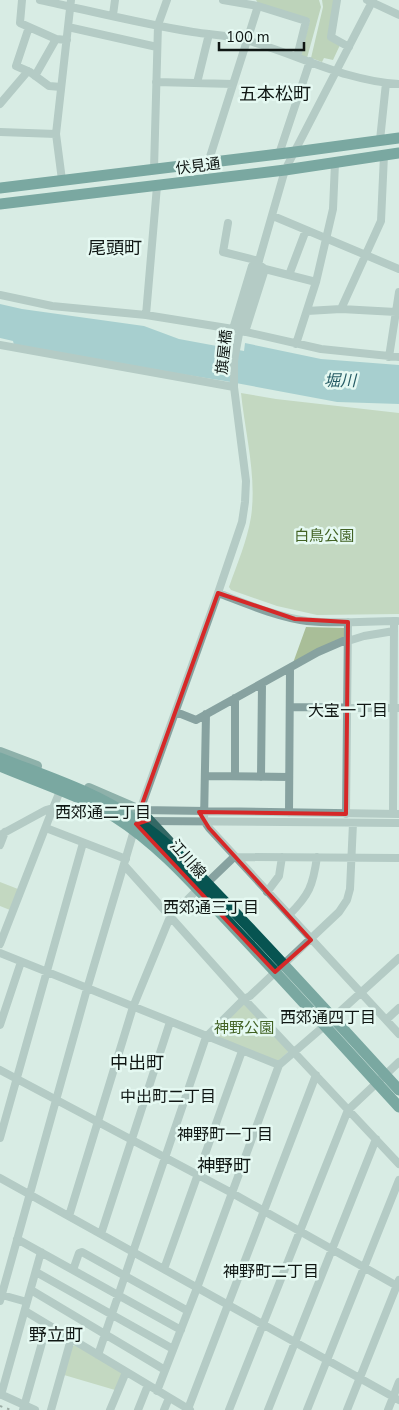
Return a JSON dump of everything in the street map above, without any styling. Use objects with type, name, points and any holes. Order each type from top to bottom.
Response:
[{"type":"highway","name":"伏見通","points":[[0,188],[399,138]]},
{"type":"highway","name":"伏見通","points":[[0,204],[285,170],[399,153]]},
{"type":"highway","points":[[0,758],[97,797],[134,818],[162,839],[285,966],[399,1090]]},
{"type":"highway","points":[[0,767],[93,805],[113,816],[143,837],[179,870],[399,1107]]},
{"type":"highway","points":[[303,1002],[311,1004],[399,1096]]},
{"type":"main road","name":"江川線","points":[[0,752],[140,810],[399,1086]]},
{"type":"main road","name":"江川線","points":[[0,767],[136,824],[399,1111]]},
{"type":"street","points":[[22,0],[20,23],[56,39],[67,40]]},
{"type":"street","points":[[40,0],[70,3],[113,15],[194,32],[226,35],[247,40],[337,71],[386,83],[399,84]]},
{"type":"street","points":[[113,15],[115,0]]},
{"type":"street","points":[[154,169],[158,25],[167,0]]},
{"type":"street","points":[[223,0],[258,6],[306,21],[297,57]]},
{"type":"street","points":[[337,0],[331,38],[350,47]]},
{"type":"street","points":[[246,332],[259,265],[285,170],[350,47],[370,1],[399,16]]},
{"type":"street","points":[[62,180],[56,134],[70,3]]},
{"type":"street","points":[[208,163],[258,6]]},
{"type":"street","points":[[29,27],[16,66],[31,73],[49,86],[61,87]]},
{"type":"street","points":[[68,27],[157,47]]},
{"type":"street","points":[[197,83],[209,34]]},
{"type":"street","points":[[0,104],[31,73],[56,39]]},
{"type":"street","points":[[279,154],[310,61]]},
{"type":"street","points":[[156,82],[233,84]]},
{"type":"street","points":[[380,140],[386,83]]},
{"type":"street","points":[[0,132],[56,134]]},
{"type":"street","points":[[341,309],[381,221],[384,155]]},
{"type":"street","points":[[296,344],[316,282],[333,209],[334,163]]},
{"type":"street","points":[[146,315],[157,186]]},
{"type":"street","points":[[273,216],[399,269]]},
{"type":"street","points":[[228,222],[222,252],[289,275],[316,282]]},
{"type":"street","points":[[289,275],[306,230]]},
{"type":"street","points":[[233,329],[259,265]]},
{"type":"street","name":"旗屋橋","points":[[1,1297],[87,988],[140,810],[238,539],[246,502],[245,462],[234,385],[234,361],[241,323],[259,265]]},
{"type":"street","points":[[389,356],[399,292]]},
{"type":"street","points":[[0,295],[52,306],[146,315],[233,329],[296,344],[336,351],[399,357]]},
{"type":"street","points":[[307,311],[341,309],[396,312]]},
{"type":"street","points":[[0,345],[234,385]]},
{"type":"street","points":[[140,810],[396,814],[394,631],[396,621],[326,622],[295,619],[218,593]]},
{"type":"street","points":[[346,814],[348,622]]},
{"type":"street","points":[[176,712],[196,720],[318,652],[348,640],[394,631]]},
{"type":"street","points":[[289,813],[290,668]]},
{"type":"street","points":[[262,684],[262,776]]},
{"type":"street","points":[[235,698],[235,776]]},
{"type":"street","points":[[290,706],[396,708]]},
{"type":"street","points":[[206,714],[204,821],[208,828],[399,1034]]},
{"type":"street","points":[[205,776],[289,777]]},
{"type":"street","points":[[0,944],[60,791]]},
{"type":"street","points":[[0,845],[2,834],[53,808]]},
{"type":"street","points":[[136,824],[149,820],[399,823]]},
{"type":"street","points":[[98,1355],[206,1037],[244,999],[250,996],[339,912],[347,900],[350,889],[353,823]]},
{"type":"street","points":[[46,828],[125,862],[170,917],[244,999],[399,1164]]},
{"type":"street","points":[[0,1138],[84,843]]},
{"type":"street","points":[[208,882],[234,857],[399,858]]},
{"type":"street","points":[[267,892],[278,876],[282,857]]},
{"type":"street","points":[[289,915],[302,902],[310,889],[317,858]]},
{"type":"street","points":[[69,1216],[133,1007],[170,917],[196,891]]},
{"type":"street","points":[[0,953],[279,1065]]},
{"type":"street","points":[[334,1018],[399,958]]},
{"type":"street","points":[[0,1025],[21,962]]},
{"type":"street","points":[[386,1020],[399,1008]]},
{"type":"street","points":[[101,1234],[170,1022]]},
{"type":"street","points":[[157,1391],[279,1065],[323,1027]]},
{"type":"street","points":[[164,1269],[242,1050]]},
{"type":"street","points":[[229,1410],[348,1110],[399,1062]]},
{"type":"street","points":[[0,1070],[57,1098],[165,1156],[398,1284],[347,1410]]},
{"type":"street","points":[[25,1311],[189,1410],[316,1075]]},
{"type":"street","points":[[268,1410],[376,1140]]},
{"type":"street","points":[[0,1178],[396,1398]]},
{"type":"street","points":[[307,1410],[399,1180]]},
{"type":"street","points":[[17,1239],[181,1330]]},
{"type":"street","points":[[35,1410],[24,1408],[1,1395],[41,1252]]},
{"type":"street","points":[[73,1270],[79,1253],[82,1252],[188,1311]]},
{"type":"street","points":[[36,1272],[173,1349]]},
{"type":"street","points":[[30,1290],[165,1370]]},
{"type":"street","points":[[1,1297],[27,1302]]},
{"type":"street","points":[[24,1408],[47,1325]]},
{"type":"street","points":[[51,1410],[72,1339]]},
{"type":"street","points":[[110,1410],[126,1372]]},
{"type":"street","points":[[388,1410],[396,1398],[399,1382]]},
{"type":"street","points":[[138,1410],[148,1385]]},
{"type":"street","points":[[164,1410],[169,1398]]},
{"type":"highlighted area","points":[[218,593],[295,619],[348,622],[346,814],[199,812],[209,828],[311,940],[275,972],[136,824],[149,820],[140,810]]},
{"type":"green space","points":[[256,0],[319,0],[321,7],[307,58],[301,54],[310,20],[258,3]]},
{"type":"green space","points":[[322,0],[334,0],[328,39],[340,45],[333,60],[324,58],[322,62],[311,58],[323,7]]},
{"type":"green space","name":"白鳥公園","points":[[241,393],[276,399],[399,413],[399,614],[317,615],[277,606],[231,590],[229,587],[242,552],[251,517],[253,486]]},
{"type":"green space","points":[[306,627],[346,628],[346,638],[293,663]]},
{"type":"green space","points":[[0,882],[18,889],[10,910],[0,906]]},
{"type":"green space","name":"神野公園","points":[[243,1004],[246,1004],[289,1049],[278,1061],[213,1036],[212,1033]]},
{"type":"green space","points":[[76,1345],[120,1371],[122,1374],[115,1390],[64,1375],[72,1346]]},
{"type":"water","name":"堀川","points":[[0,304],[22,309],[144,326],[179,339],[244,351],[245,343],[321,359],[399,365],[399,404],[337,402],[225,381],[72,357],[14,345],[13,341],[0,338]]},
{"type":"railway","points":[[0,1406],[11,1410]]},
{"type":"district","name":"五本松町","points":[[275,94]]},
{"type":"district","name":"尾頭町","points":[[115,248]]},
{"type":"district","name":"大宝一丁目","points":[[348,711]]},
{"type":"district","name":"西郊通二丁目","points":[[103,813]]},
{"type":"district","name":"西郊通三丁目","points":[[211,908]]},
{"type":"district","name":"西郊通四丁目","points":[[328,1018]]},
{"type":"district","name":"中出町","points":[[137,1063]]},
{"type":"district","name":"中出町二丁目","points":[[168,1097]]},
{"type":"district","name":"神野町一丁目","points":[[225,1135]]},
{"type":"district","name":"神野町","points":[[224,1166]]},
{"type":"district","name":"神野町二丁目","points":[[271,1272]]},
{"type":"district","name":"野立町","points":[[56,1335]]}]
